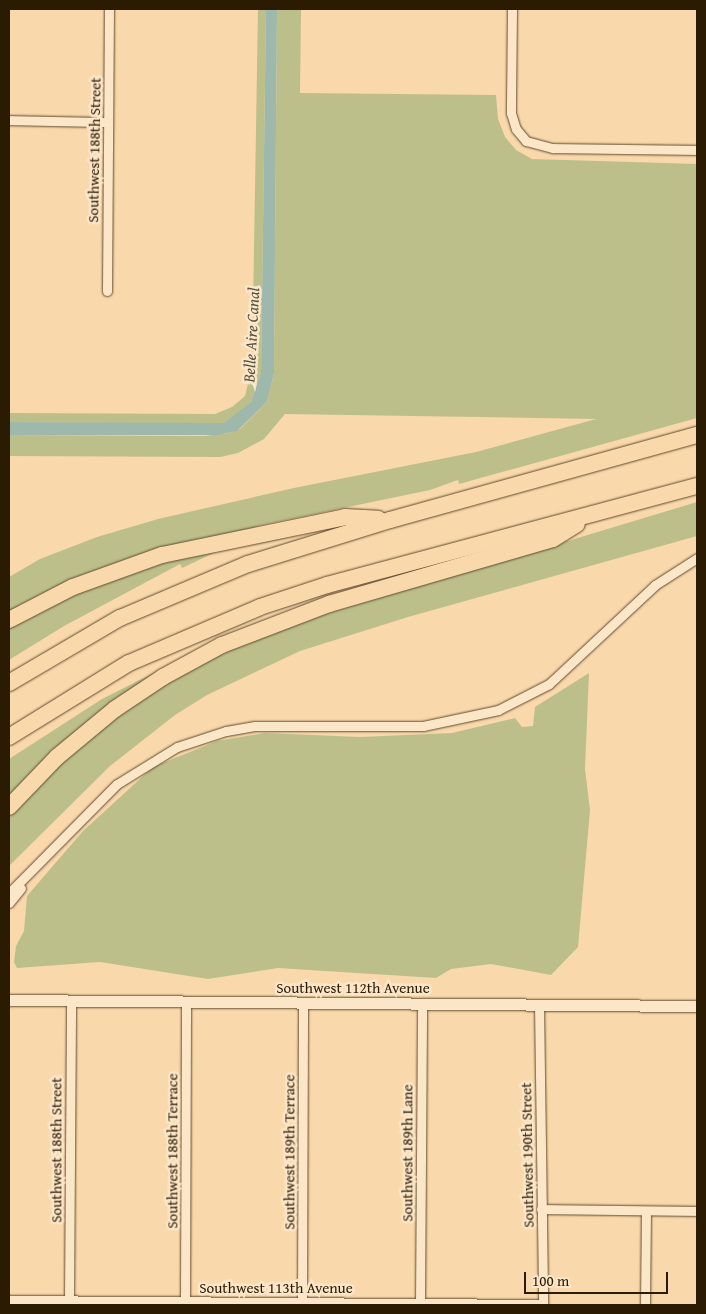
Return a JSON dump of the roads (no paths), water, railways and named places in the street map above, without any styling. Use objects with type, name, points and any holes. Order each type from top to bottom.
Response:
[{"type":"highway","points":[[9,684],[67,647],[160,599],[256,561],[390,520],[697,434]]},
{"type":"highway","points":[[9,737],[130,663],[235,616],[327,585],[697,486]]},
{"type":"highway","points":[[9,807],[58,757],[115,709],[162,677],[222,645],[329,604],[553,539],[594,514]]},
{"type":"highway","points":[[9,620],[73,587],[176,551],[345,517],[390,520]]},
{"type":"street","name":"Southwest 188th Street","points":[[107,291],[110,9]]},
{"type":"street","points":[[512,9],[511,113],[521,136],[544,148],[697,150]]},
{"type":"street","points":[[9,120],[108,122]]},
{"type":"street","points":[[9,893],[31,874],[117,784],[151,760],[193,740],[226,730],[265,725],[399,727],[441,724],[486,714],[526,698],[570,667],[655,584],[697,558]]},
{"type":"street","points":[[9,903],[31,874]]},
{"type":"street","name":"Southwest 112th Avenue","points":[[9,1000],[697,1006]]},
{"type":"street","name":"Southwest 188th Street","points":[[69,1300],[71,1001]]},
{"type":"street","name":"Southwest 188th Terrace","points":[[185,1301],[186,1002]]},
{"type":"street","name":"Southwest 189th Terrace","points":[[302,1302],[304,1003]]},
{"type":"street","name":"Southwest 189th Lane","points":[[420,1303],[422,1003]]},
{"type":"street","name":"Southwest 190th Street","points":[[539,1004],[543,1305]]},
{"type":"street","points":[[541,1210],[697,1211]]},
{"type":"street","points":[[645,1305],[646,1211]]},
{"type":"street","name":"Southwest 113th Avenue","points":[[9,1300],[185,1301],[242,1304],[302,1302],[543,1305]]},
{"type":"water label","name":"Belle Aire Canal","points":[[251,335]]}]
